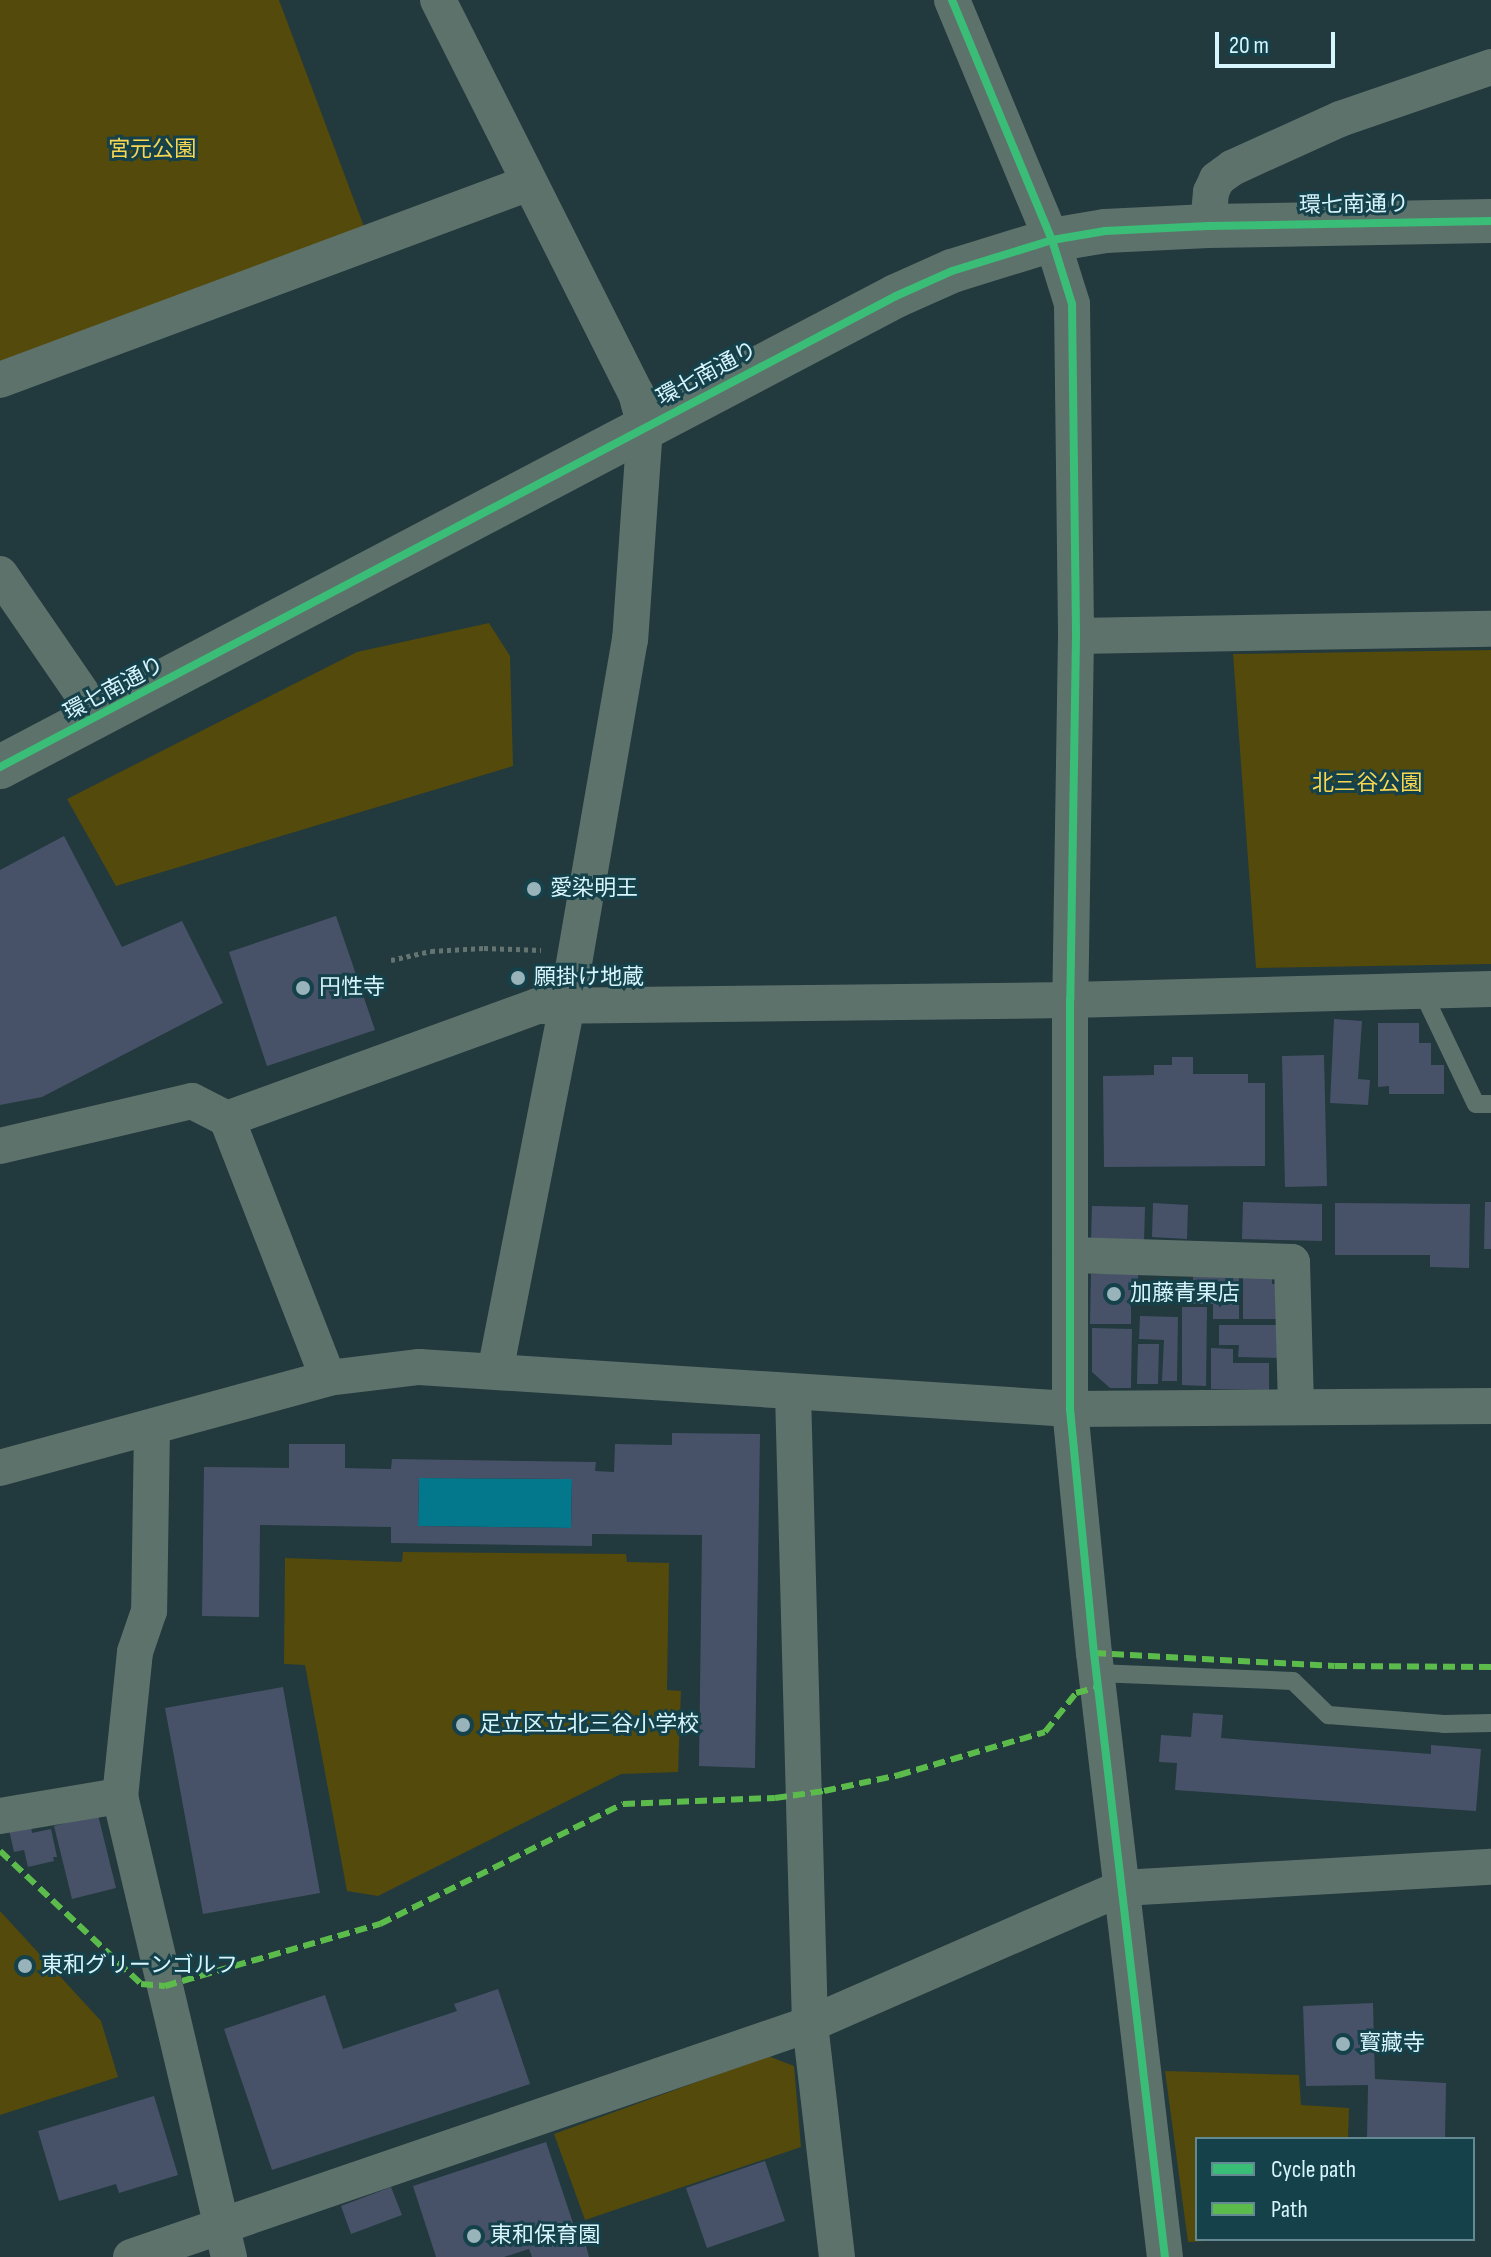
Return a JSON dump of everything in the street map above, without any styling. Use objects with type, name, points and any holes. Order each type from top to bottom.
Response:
[{"type":"street","points":[[438,0],[636,393],[645,427],[630,639],[567,1005],[495,1371]]},
{"type":"street","points":[[952,0],[1052,240],[1072,304],[1076,636],[1070,1000],[1070,1409],[1096,1673],[1165,2257]]},
{"type":"street","points":[[1208,226],[1211,192],[1217,179],[1232,168],[1340,119],[1491,67]]},
{"type":"street","points":[[0,380],[529,183]]},
{"type":"street","name":"環七南通り","points":[[0,767],[99,718],[896,296],[952,271],[1052,240],[1105,231],[1491,221]]},
{"type":"street","points":[[3,573],[99,718]]},
{"type":"street","points":[[1076,636],[1491,629]]},
{"type":"street","points":[[227,1119],[537,1006],[1070,1000],[1491,989]]},
{"type":"street","points":[[0,1146],[192,1101],[227,1119],[328,1378]]},
{"type":"street","points":[[1070,1255],[1292,1262],[1296,1407]]},
{"type":"street","points":[[0,1468],[328,1378],[419,1367],[1070,1409],[1491,1406]]},
{"type":"street","points":[[793,1393],[810,2024],[837,2257]]},
{"type":"street","points":[[152,1427],[149,1611],[135,1652],[120,1796],[225,2241]]},
{"type":"street","points":[[0,1816],[120,1796]]},
{"type":"street","points":[[131,2257],[225,2241],[810,2024],[1122,1888],[1491,1867]]},
{"type":"lane","points":[[1422,991],[1476,1104],[1491,1104]]},
{"type":"lane","points":[[1096,1673],[1293,1681],[1328,1715],[1444,1724],[1491,1723]]},
{"type":"path","points":[[391,960],[431,951],[484,948],[576,952]]},
{"type":"green space","name":"宮元公園","points":[[0,0],[279,0],[366,232],[0,362]]},
{"type":"green space","points":[[489,623],[510,656],[513,766],[116,886],[67,799],[357,652]]},
{"type":"green space","name":"北三谷公園","points":[[1491,650],[1491,964],[1256,968],[1233,654]]},
{"type":"green space","points":[[403,1552],[626,1554],[627,1562],[669,1563],[667,1690],[681,1691],[678,1772],[621,1774],[378,1896],[347,1891],[305,1665],[284,1664],[285,1558],[402,1562]]},
{"type":"green space","name":"東和グリーンゴルフ","points":[[0,1911],[101,2021],[118,2077],[0,2115]]},
{"type":"green space","points":[[768,2056],[794,2066],[801,2147],[585,2220],[554,2134]]},
{"type":"green space","points":[[1165,2071],[1299,2075],[1301,2105],[1349,2108],[1348,2137],[1195,2137],[1195,2241],[1207,2241],[1188,2242]]},
{"type":"water","points":[[419,1478],[572,1479],[571,1528],[418,1526]]},
{"type":"building","points":[[64,836],[122,947],[182,921],[223,1003],[42,1097],[0,1105],[0,870]]},
{"type":"building","points":[[336,916],[375,1030],[267,1066],[229,952]]},
{"type":"building","points":[[1334,1019],[1362,1021],[1358,1079],[1370,1080],[1368,1105],[1330,1103]]},
{"type":"building","points":[[1378,1023],[1419,1023],[1419,1043],[1431,1043],[1431,1065],[1444,1065],[1444,1094],[1389,1094],[1389,1086],[1378,1087]]},
{"type":"building","points":[[1324,1055],[1327,1186],[1285,1187],[1282,1056]]},
{"type":"building","points":[[1172,1057],[1193,1057],[1193,1074],[1248,1074],[1248,1083],[1265,1083],[1265,1166],[1104,1167],[1103,1076],[1154,1075],[1154,1065],[1172,1065]]},
{"type":"building","points":[[1243,1202],[1322,1204],[1322,1241],[1242,1239]]},
{"type":"building","points":[[1485,1202],[1491,1202],[1491,1249],[1484,1249]]},
{"type":"building","points":[[1153,1203],[1188,1205],[1187,1239],[1152,1237]]},
{"type":"building","points":[[1335,1203],[1470,1204],[1469,1268],[1430,1267],[1430,1255],[1335,1255]]},
{"type":"building","points":[[1092,1206],[1145,1207],[1144,1243],[1091,1241]]},
{"type":"building","points":[[1091,1274],[1138,1274],[1139,1299],[1131,1299],[1131,1324],[1090,1324]]},
{"type":"building","points":[[1243,1275],[1272,1276],[1272,1284],[1279,1284],[1279,1319],[1243,1319]]},
{"type":"building","points":[[1193,1276],[1239,1277],[1239,1319],[1213,1319],[1213,1304],[1193,1304]]},
{"type":"building","points":[[1182,1307],[1207,1307],[1206,1386],[1182,1385]]},
{"type":"building","points":[[1140,1316],[1178,1317],[1177,1381],[1162,1381],[1164,1340],[1139,1339]]},
{"type":"building","points":[[1219,1325],[1280,1325],[1280,1358],[1238,1357],[1239,1345],[1219,1345]]},
{"type":"building","points":[[1092,1328],[1132,1329],[1131,1388],[1110,1388],[1092,1372]]},
{"type":"building","points":[[1138,1344],[1159,1344],[1158,1384],[1137,1384]]},
{"type":"building","points":[[1211,1348],[1233,1349],[1233,1363],[1269,1363],[1269,1390],[1211,1389]]},
{"type":"building","points":[[672,1433],[760,1434],[755,1768],[699,1766],[702,1535],[592,1534],[592,1546],[391,1543],[391,1527],[260,1525],[259,1617],[202,1616],[204,1467],[289,1468],[289,1444],[345,1444],[345,1468],[391,1469],[392,1459],[596,1462],[595,1471],[614,1472],[615,1444],[672,1445]],"holes":[[[419,1478],[572,1479],[571,1528],[418,1526]]]},
{"type":"building","points":[[283,1687],[320,1893],[203,1914],[165,1708]]},
{"type":"building","points":[[1193,1713],[1223,1715],[1221,1738],[1431,1754],[1431,1745],[1481,1749],[1476,1811],[1175,1790],[1177,1763],[1159,1762],[1161,1735],[1191,1737]]},
{"type":"building","points":[[98,1815],[116,1888],[72,1899],[54,1826]]},
{"type":"building","points":[[31,1826],[32,1833],[51,1829],[57,1857],[53,1857],[54,1861],[28,1867],[24,1850],[14,1852],[9,1830]]},
{"type":"building","points":[[498,1989],[530,2084],[272,2170],[224,2029],[325,1995],[343,2049],[457,2011],[454,2004]]},
{"type":"building","points":[[1373,2003],[1375,2079],[1446,2083],[1445,2137],[1367,2137],[1368,2085],[1306,2086],[1303,2006]]},
{"type":"building","points":[[154,2096],[178,2175],[119,2193],[116,2184],[59,2201],[38,2131]]},
{"type":"building","points":[[546,2142],[576,2232],[582,2231],[589,2257],[532,2257],[529,2249],[504,2257],[436,2257],[413,2186]]},
{"type":"building","points":[[765,2161],[785,2221],[707,2248],[686,2188]]},
{"type":"building","points":[[391,2187],[402,2215],[351,2234],[341,2206]]},
{"type":"marked path","points":[[1094,1653],[1335,1666],[1491,1667]]},
{"type":"marked path","points":[[0,1851],[141,1984],[165,1986],[380,1924],[623,1804],[775,1798],[899,1775],[1045,1732],[1076,1693],[1098,1687]]},
{"type":"cycle path","points":[[952,0],[1052,240],[1072,304],[1076,636],[1070,1000],[1070,1409],[1094,1653],[1165,2257]]},
{"type":"cycle path","points":[[0,767],[896,296],[952,271],[1052,240],[1105,231],[1491,221]]},
{"type":"place","name":"愛染明王","points":[[534,889]]},
{"type":"place","name":"願掛け地蔵","points":[[518,978]]},
{"type":"place","name":"円性寺","points":[[303,988]]},
{"type":"place","name":"加藤青果店","points":[[1114,1294]]},
{"type":"place","name":"足立区立北三谷小学校","points":[[463,1725]]},
{"type":"place","name":"東和グリーンゴルフ","points":[[25,1966]]},
{"type":"place","name":"寳藏寺","points":[[1343,2044]]},
{"type":"place","name":"東和保育園","points":[[474,2236]]}]
